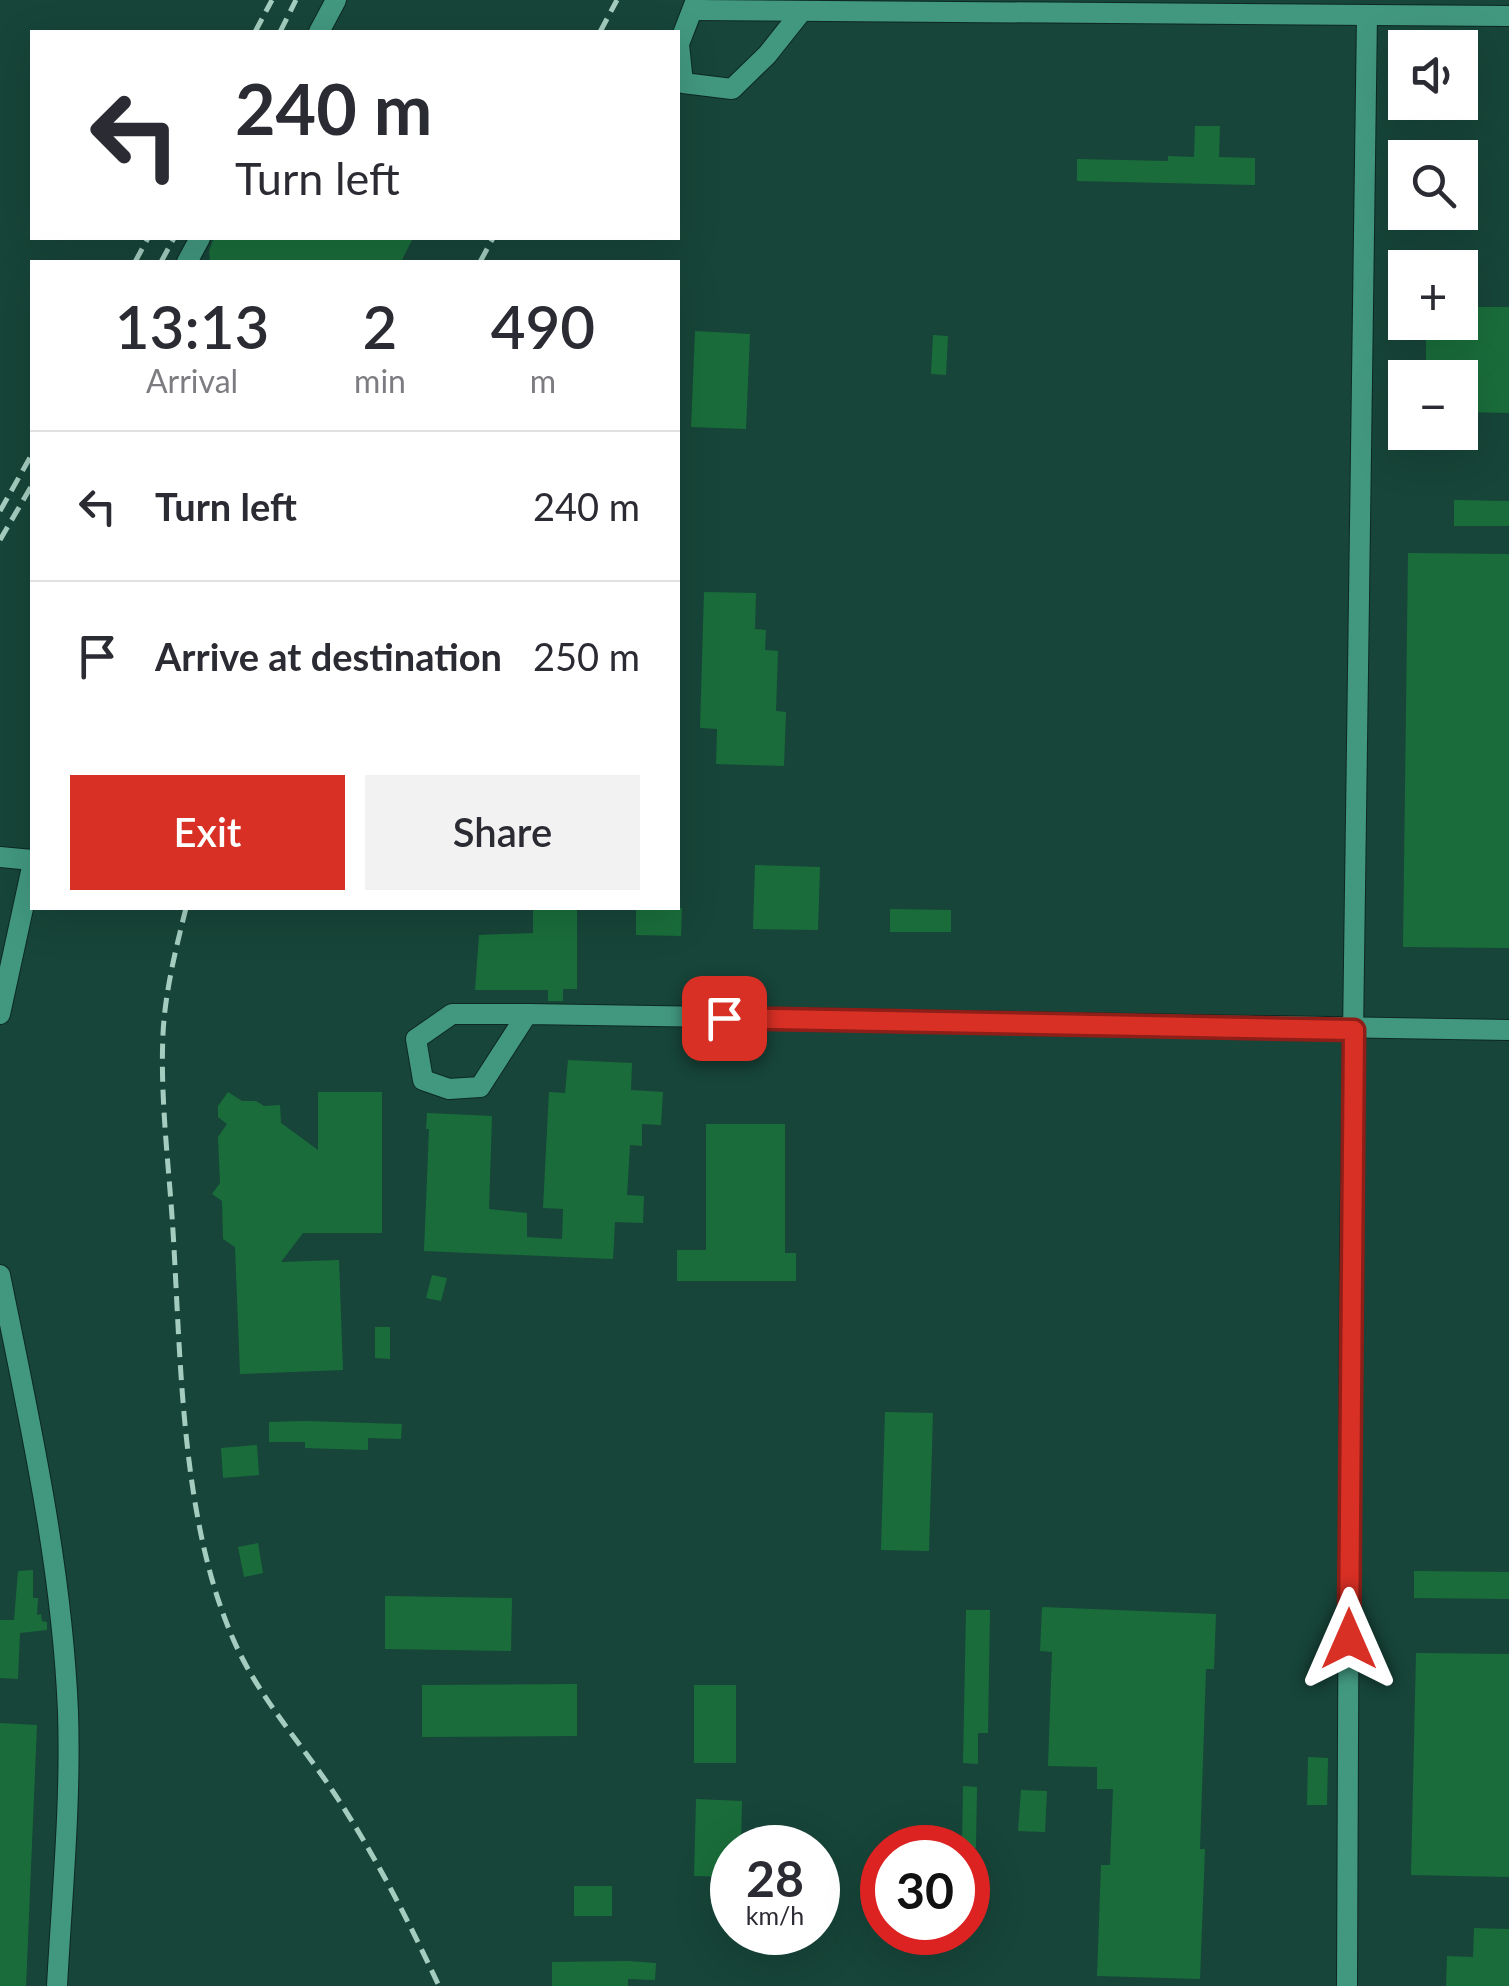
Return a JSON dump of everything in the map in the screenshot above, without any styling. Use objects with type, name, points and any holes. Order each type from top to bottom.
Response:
[{"type":"street","points":[[320,30],[336,0]]},
{"type":"street","points":[[680,42],[695,5],[802,11],[1509,16]]},
{"type":"street","points":[[680,54],[683,83],[732,89],[767,55],[802,11]]},
{"type":"street","points":[[1347,1986],[1367,15]]},
{"type":"street","points":[[0,858],[30,863]]},
{"type":"street","points":[[0,1014],[8,942],[30,870]]},
{"type":"street","points":[[527,1014],[480,1087],[449,1088],[424,1080],[416,1039],[452,1014],[527,1014],[1354,1030],[1509,1030]]},
{"type":"street","points":[[0,1275],[32,1436],[60,1626],[68,1712],[68,1790],[57,1986]]},
{"type":"building","points":[[1195,126],[1220,126],[1219,157],[1255,158],[1255,185],[1077,181],[1077,159],[1168,161],[1168,156],[1194,157]]},
{"type":"building","points":[[213,240],[412,240],[402,260],[210,260]]},
{"type":"building","points":[[1478,307],[1509,307],[1509,413],[1478,412],[1478,360],[1426,360],[1426,340],[1478,340]]},
{"type":"building","points":[[695,331],[750,334],[746,429],[691,427]]},
{"type":"building","points":[[933,335],[948,336],[946,375],[931,374]]},
{"type":"building","points":[[1454,500],[1509,501],[1509,526],[1454,526]]},
{"type":"building","points":[[1408,553],[1509,554],[1509,948],[1403,947]]},
{"type":"building","points":[[704,592],[756,593],[755,629],[766,630],[765,650],[778,651],[776,711],[786,712],[784,766],[716,764],[717,729],[700,728]]},
{"type":"building","points":[[755,865],[820,867],[818,930],[753,929]]},
{"type":"building","points":[[682,908],[681,936],[636,935],[636,910]]},
{"type":"building","points":[[890,909],[951,910],[951,932],[890,932]]},
{"type":"building","points":[[533,910],[577,910],[577,989],[563,989],[563,1001],[548,1001],[548,990],[475,990],[479,935],[533,933]]},
{"type":"building","points":[[568,1060],[632,1063],[631,1090],[663,1092],[661,1125],[642,1124],[642,1146],[630,1145],[627,1195],[644,1196],[643,1223],[615,1222],[613,1259],[424,1251],[427,1113],[492,1116],[489,1209],[527,1213],[527,1237],[562,1239],[563,1209],[543,1208],[549,1092],[565,1093]]},
{"type":"building","points":[[228,1092],[242,1101],[280,1105],[281,1123],[318,1150],[318,1092],[382,1092],[382,1233],[303,1233],[281,1262],[339,1260],[343,1370],[240,1374],[235,1247],[223,1239],[222,1201],[212,1194],[220,1183],[218,1137],[227,1124],[218,1117],[218,1106]]},
{"type":"building","points":[[706,1124],[785,1124],[785,1253],[796,1253],[796,1281],[677,1281],[677,1250],[706,1250]]},
{"type":"building","points":[[432,1275],[447,1278],[441,1301],[426,1298]]},
{"type":"building","points":[[375,1327],[390,1327],[390,1359],[375,1358]]},
{"type":"building","points":[[885,1412],[933,1413],[929,1551],[881,1550]]},
{"type":"building","points":[[269,1422],[402,1424],[401,1439],[368,1438],[368,1450],[305,1448],[305,1442],[269,1442]]},
{"type":"building","points":[[257,1445],[259,1475],[223,1478],[221,1448]]},
{"type":"building","points":[[258,1543],[263,1573],[244,1577],[238,1547]]},
{"type":"building","points":[[33,1570],[33,1598],[38,1598],[37,1615],[41,1614],[42,1621],[47,1622],[47,1630],[20,1633],[18,1679],[0,1678],[0,1620],[14,1620],[18,1571]]},
{"type":"building","points":[[1414,1571],[1509,1572],[1509,1599],[1414,1598]]},
{"type":"building","points":[[385,1596],[512,1598],[511,1651],[385,1649]]},
{"type":"building","points":[[1042,1607],[1216,1614],[1214,1669],[1206,1669],[1200,1979],[1097,1976],[1101,1865],[1110,1865],[1113,1789],[1097,1789],[1097,1767],[1048,1766],[1052,1652],[1040,1651]]},
{"type":"building","points":[[966,1610],[990,1610],[988,1733],[978,1733],[978,1764],[963,1763]]},
{"type":"building","points":[[1416,1653],[1509,1654],[1509,1877],[1411,1875]]},
{"type":"building","points":[[577,1684],[577,1736],[422,1737],[422,1685]]},
{"type":"building","points":[[694,1685],[736,1685],[736,1763],[694,1763]]},
{"type":"building","points":[[0,1723],[37,1725],[26,1986],[0,1986]]},
{"type":"building","points":[[1308,1757],[1328,1758],[1327,1805],[1307,1805]]},
{"type":"building","points":[[963,1786],[977,1787],[976,1825],[962,1825]]},
{"type":"building","points":[[1021,1790],[1047,1791],[1045,1832],[1018,1831]]},
{"type":"building","points":[[696,1799],[742,1801],[741,1825],[710,1825],[710,1876],[694,1876]]},
{"type":"building","points":[[574,1886],[612,1886],[612,1916],[574,1916]]},
{"type":"building","points":[[1474,1928],[1509,1929],[1509,1986],[1446,1986],[1447,1956],[1473,1957]]},
{"type":"building","points":[[552,1962],[656,1963],[655,1980],[628,1979],[628,1986],[552,1986]]},
{"type":"railway","points":[[256,30],[272,0]]},
{"type":"railway","points":[[281,30],[296,0]]},
{"type":"railway","points":[[601,30],[617,0]]},
{"type":"railway","points":[[136,260],[147,240]]},
{"type":"railway","points":[[162,260],[173,240]]},
{"type":"railway","points":[[481,260],[492,240]]},
{"type":"railway","points":[[0,511],[30,458]]},
{"type":"railway","points":[[0,540],[30,488]]},
{"type":"railway","points":[[186,910],[166,1002],[163,1083],[182,1387],[203,1545],[216,1594],[245,1663],[352,1822],[392,1891],[439,1986]]},
{"type":"route","points":[[724,1018],[1354,1030],[1349,1639]]}]
